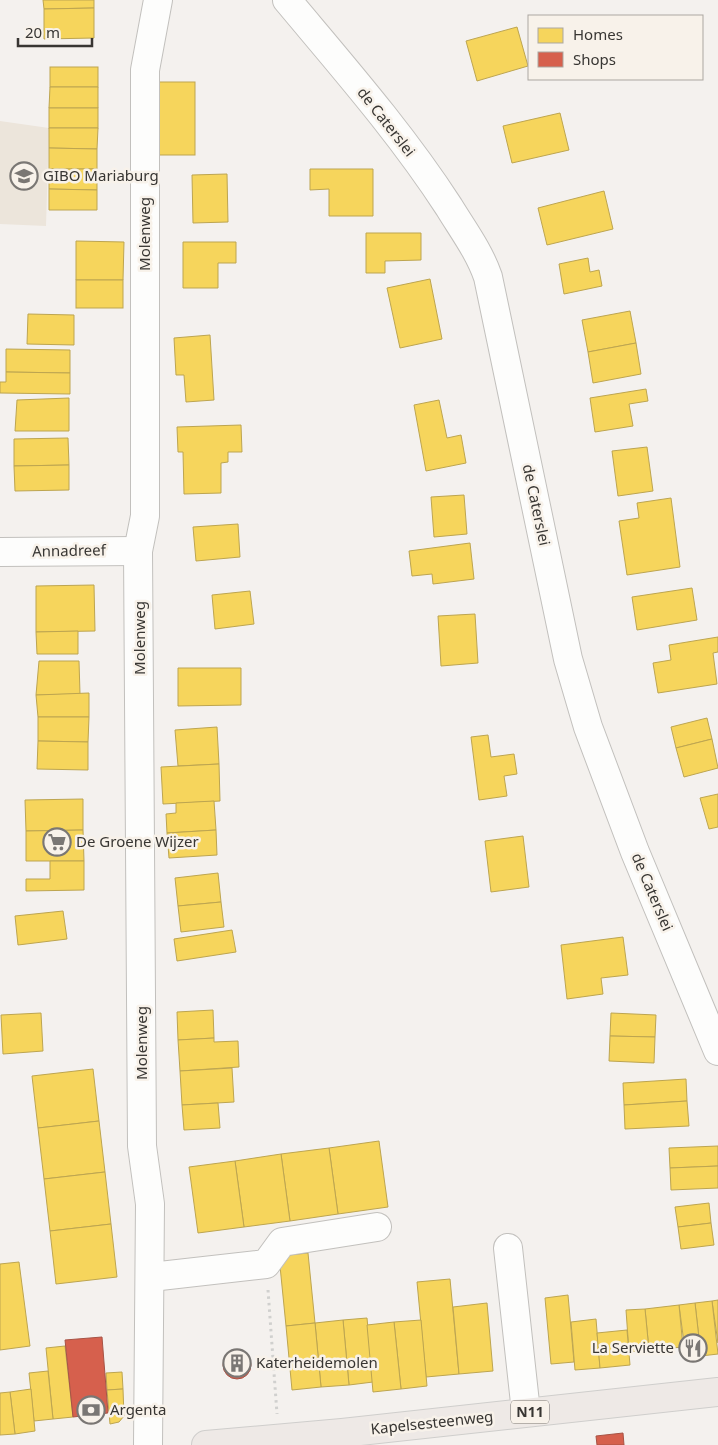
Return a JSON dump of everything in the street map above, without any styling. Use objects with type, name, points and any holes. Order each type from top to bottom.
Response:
[{"type":"main road","name":"Kapelsesteenweg","points":[[206,1445],[278,1437],[342,1433],[718,1392]]},
{"type":"street","name":"Molenweg","points":[[148,1445],[151,1277],[150,1204],[142,1146],[138,551],[145,516],[145,70],[158,0]]},
{"type":"street","name":"de Caterslei","points":[[287,0],[392,126],[437,190],[481,258],[488,277],[568,659],[588,727],[635,852],[718,1051]]},
{"type":"street","name":"Annadreef","points":[[0,552],[138,551]]},
{"type":"street","points":[[151,1277],[266,1264],[282,1242],[377,1227]]},
{"type":"street","points":[[508,1248],[526,1412]]},
{"type":"path","points":[[266,1264],[278,1437]]},
{"type":"shaded area","name":"GIBO Mariaburg","points":[[0,121],[49,128],[46,226],[0,224]]},
{"type":"building: Homes","points":[[43,0],[94,0],[94,8],[44,9]]},
{"type":"building: Homes","points":[[94,8],[94,38],[44,39],[44,9]]},
{"type":"building: Homes","points":[[517,27],[528,66],[477,81],[466,41]]},
{"type":"building: Homes","points":[[50,67],[98,67],[98,87],[50,87]]},
{"type":"building: Homes","points":[[157,82],[195,82],[195,155],[157,155]]},
{"type":"building: Homes","points":[[50,87],[98,87],[98,108],[49,108]]},
{"type":"building: Homes","points":[[49,108],[98,108],[98,128],[49,128]]},
{"type":"building: Homes","points":[[560,113],[569,150],[512,163],[503,126]]},
{"type":"building: Homes","points":[[49,128],[98,128],[97,149],[49,148]]},
{"type":"building: Homes","points":[[49,148],[97,149],[97,169],[49,169]]},
{"type":"building: Homes","points":[[49,169],[97,169],[97,190],[49,189]]},
{"type":"building: Homes","points":[[310,169],[373,169],[373,216],[329,216],[329,189],[310,190]]},
{"type":"building: Homes","points":[[227,174],[228,222],[193,223],[192,175]]},
{"type":"building: Homes","points":[[49,189],[97,190],[97,210],[49,210]]},
{"type":"building: Homes","points":[[604,191],[613,229],[547,245],[538,208]]},
{"type":"building: Homes","points":[[366,233],[421,233],[421,260],[385,261],[385,273],[366,273]]},
{"type":"building: Homes","points":[[76,241],[124,242],[123,280],[76,280]]},
{"type":"building: Homes","points":[[183,242],[236,242],[236,263],[218,263],[218,288],[183,288]]},
{"type":"building: Homes","points":[[588,258],[590,272],[599,270],[602,286],[564,294],[559,264]]},
{"type":"building: Homes","points":[[430,279],[442,339],[400,348],[387,288]]},
{"type":"building: Homes","points":[[76,280],[123,280],[123,308],[76,308]]},
{"type":"building: Homes","points":[[630,311],[636,343],[588,352],[582,320]]},
{"type":"building: Homes","points":[[28,314],[74,315],[74,345],[27,344]]},
{"type":"building: Homes","points":[[210,335],[214,400],[186,402],[184,375],[176,375],[174,338]]},
{"type":"building: Homes","points":[[636,343],[641,374],[593,383],[588,352]]},
{"type":"building: Homes","points":[[6,349],[70,350],[70,373],[6,372]]},
{"type":"building: Homes","points":[[6,372],[70,373],[70,394],[0,393],[0,382],[6,382]]},
{"type":"building: Homes","points":[[646,389],[648,401],[629,404],[633,426],[595,432],[590,398]]},
{"type":"building: Homes","points":[[69,398],[69,431],[15,431],[17,400]]},
{"type":"building: Homes","points":[[439,400],[447,438],[461,435],[466,463],[426,471],[414,405]]},
{"type":"building: Homes","points":[[241,425],[242,452],[228,452],[228,462],[221,463],[221,493],[184,494],[183,452],[178,452],[177,427]]},
{"type":"building: Homes","points":[[68,438],[69,465],[14,466],[14,439]]},
{"type":"building: Homes","points":[[647,447],[653,491],[618,496],[612,451]]},
{"type":"building: Homes","points":[[69,465],[69,490],[15,491],[14,466]]},
{"type":"building: Homes","points":[[464,495],[467,534],[434,537],[431,497]]},
{"type":"building: Homes","points":[[671,498],[680,567],[627,575],[619,521],[639,518],[637,503]]},
{"type":"building: Homes","points":[[238,524],[240,557],[196,561],[193,527]]},
{"type":"building: Homes","points":[[470,543],[474,579],[433,584],[432,574],[412,576],[409,551]]},
{"type":"building: Homes","points":[[94,585],[95,631],[36,632],[36,586]]},
{"type":"building: Homes","points":[[692,588],[697,620],[637,630],[632,597]]},
{"type":"building: Homes","points":[[250,591],[254,624],[215,629],[212,595]]},
{"type":"building: Homes","points":[[475,614],[478,663],[441,666],[438,616]]},
{"type":"building: Homes","points":[[78,631],[78,654],[37,654],[36,632]]},
{"type":"building: Homes","points":[[718,637],[718,652],[713,653],[717,684],[658,693],[653,663],[671,660],[669,645]]},
{"type":"building: Homes","points":[[39,661],[79,661],[80,694],[36,695]]},
{"type":"building: Homes","points":[[178,668],[241,668],[241,705],[178,706]]},
{"type":"building: Homes","points":[[89,693],[89,717],[38,717],[36,695]]},
{"type":"building: Homes","points":[[38,717],[89,717],[88,742],[38,741]]},
{"type":"building: Homes","points":[[707,718],[712,739],[676,748],[671,727]]},
{"type":"building: Homes","points":[[217,727],[219,764],[178,766],[175,730]]},
{"type":"building: Homes","points":[[488,735],[491,757],[514,754],[517,774],[504,776],[507,796],[479,800],[471,737]]},
{"type":"building: Homes","points":[[712,739],[718,768],[684,777],[676,748]]},
{"type":"building: Homes","points":[[38,741],[88,742],[88,770],[37,769]]},
{"type":"building: Homes","points":[[219,764],[220,801],[163,804],[161,767]]},
{"type":"building: Homes","points":[[718,794],[718,827],[709,829],[700,798]]},
{"type":"building: Homes","points":[[83,799],[83,830],[26,831],[25,800]]},
{"type":"building: Homes","points":[[214,801],[216,830],[167,833],[166,814],[176,813],[176,803]]},
{"type":"building: Homes","points":[[83,830],[84,861],[26,861],[26,831]]},
{"type":"building: Homes","points":[[216,830],[217,855],[169,858],[167,833]]},
{"type":"building: Homes","points":[[523,836],[529,887],[491,892],[485,841]]},
{"type":"building: Homes","points":[[50,861],[84,861],[84,890],[26,891],[26,879],[50,879]]},
{"type":"building: Homes","points":[[218,873],[221,902],[178,906],[175,878]]},
{"type":"building: Homes","points":[[221,902],[224,927],[181,932],[178,906]]},
{"type":"building: Homes","points":[[63,911],[67,939],[18,945],[15,916]]},
{"type":"building: Homes","points":[[232,930],[236,952],[177,961],[174,939]]},
{"type":"building: Homes","points":[[623,937],[628,975],[601,978],[603,994],[567,999],[561,945]]},
{"type":"building: Homes","points":[[213,1010],[214,1038],[178,1040],[177,1012]]},
{"type":"building: Homes","points":[[41,1013],[43,1051],[3,1054],[1,1015]]},
{"type":"building: Homes","points":[[611,1013],[656,1015],[655,1037],[610,1036]]},
{"type":"building: Homes","points":[[610,1036],[655,1037],[654,1063],[609,1061]]},
{"type":"building: Homes","points":[[214,1038],[214,1042],[238,1041],[239,1067],[180,1071],[178,1040]]},
{"type":"building: Homes","points":[[232,1068],[234,1102],[182,1105],[180,1071]]},
{"type":"building: Homes","points":[[93,1069],[99,1121],[38,1128],[32,1076]]},
{"type":"building: Homes","points":[[686,1079],[687,1101],[624,1105],[623,1083]]},
{"type":"building: Homes","points":[[687,1101],[689,1126],[625,1129],[624,1105]]},
{"type":"building: Homes","points":[[218,1103],[220,1128],[184,1130],[182,1105]]},
{"type":"building: Homes","points":[[99,1121],[105,1172],[44,1179],[38,1128]]},
{"type":"building: Homes","points":[[379,1141],[388,1207],[338,1214],[329,1148]]},
{"type":"building: Homes","points":[[718,1146],[718,1166],[670,1168],[669,1148]]},
{"type":"building: Homes","points":[[329,1148],[338,1214],[290,1221],[281,1154]]},
{"type":"building: Homes","points":[[281,1154],[290,1221],[244,1227],[235,1161]]},
{"type":"building: Homes","points":[[235,1161],[244,1227],[198,1233],[189,1167]]},
{"type":"building: Homes","points":[[718,1166],[718,1188],[671,1190],[670,1168]]},
{"type":"building: Homes","points":[[105,1172],[111,1224],[50,1231],[44,1179]]},
{"type":"building: Homes","points":[[709,1203],[711,1223],[678,1227],[675,1207]]},
{"type":"building: Homes","points":[[711,1223],[714,1245],[681,1249],[678,1227]]},
{"type":"building: Homes","points":[[111,1224],[117,1277],[56,1284],[50,1231]]},
{"type":"building: Homes","points":[[308,1253],[315,1323],[286,1326],[279,1256]]},
{"type":"building: Homes","points":[[19,1262],[30,1346],[0,1350],[0,1264]]},
{"type":"building: Homes","points":[[450,1279],[459,1374],[426,1377],[417,1282]]},
{"type":"building: Homes","points":[[568,1295],[574,1362],[551,1364],[545,1298]]},
{"type":"building: Homes","points":[[718,1300],[718,1343],[712,1301]]},
{"type":"building: Homes","points":[[712,1301],[718,1354],[701,1356],[695,1303]]},
{"type":"building: Homes","points":[[487,1303],[493,1371],[459,1374],[453,1307]]},
{"type":"building: Homes","points":[[695,1303],[701,1356],[686,1358],[679,1305]]},
{"type":"building: Homes","points":[[679,1305],[683,1347],[649,1350],[645,1309]]},
{"type":"building: Homes","points":[[645,1309],[649,1350],[629,1352],[626,1310]]},
{"type":"building: Homes","points":[[367,1318],[373,1382],[349,1385],[343,1320]]},
{"type":"building: Homes","points":[[596,1319],[600,1368],[575,1370],[571,1322]]},
{"type":"building: Homes","points":[[343,1320],[349,1385],[321,1387],[315,1323]]},
{"type":"building: Homes","points":[[421,1320],[427,1386],[401,1389],[394,1322]]},
{"type":"building: Homes","points":[[394,1322],[401,1389],[373,1392],[367,1325]]},
{"type":"building: Homes","points":[[315,1323],[321,1387],[292,1390],[286,1326]]},
{"type":"building: Homes","points":[[627,1330],[630,1365],[600,1368],[597,1333]]},
{"type":"building: Homes","points":[[65,1346],[73,1417],[53,1419],[46,1348]]},
{"type":"building: Homes","points":[[48,1371],[53,1419],[34,1421],[29,1373]]},
{"type":"building: Homes","points":[[122,1372],[123,1389],[107,1390],[106,1373]]},
{"type":"building: Homes","points":[[31,1389],[35,1431],[15,1434],[10,1392]]},
{"type":"building: Homes","points":[[123,1389],[124,1416],[119,1422],[110,1424],[107,1390]]},
{"type":"building: Homes","points":[[10,1392],[15,1434],[0,1435],[0,1393]]},
{"type":"building: Shops","points":[[102,1337],[108,1413],[73,1417],[65,1340]]},
{"type":"building: Shops","name":"Katerheidemolen","points":[[237,1351],[247,1355],[251,1365],[247,1375],[237,1379],[227,1375],[223,1365],[227,1355]]},
{"type":"building: Shops","points":[[623,1433],[624,1445],[597,1445],[596,1436]]},
{"type":"place","name":"GIBO Mariaburg","points":[[24,176]]},
{"type":"place","name":"De Groene Wijzer","points":[[57,842]]},
{"type":"place","name":"La Serviette","points":[[693,1348]]},
{"type":"place","name":"Katerheidemolen","points":[[237,1363]]},
{"type":"place","name":"Argenta","points":[[91,1410]]}]
